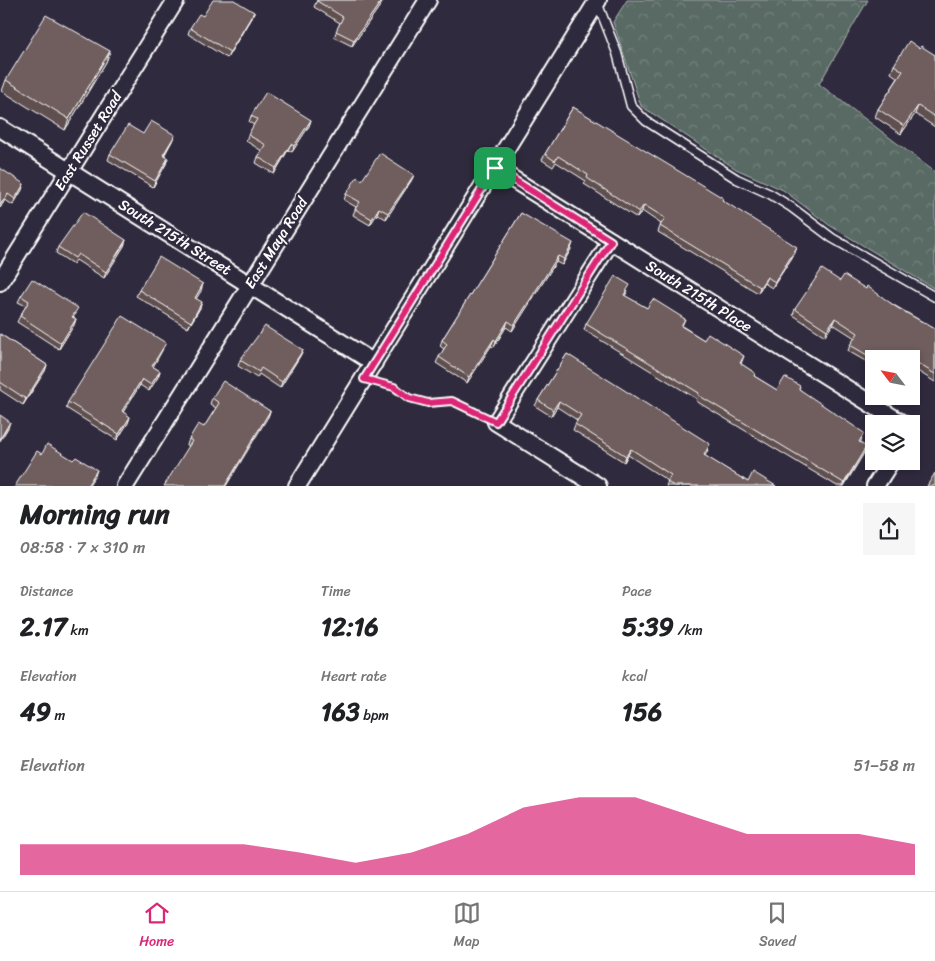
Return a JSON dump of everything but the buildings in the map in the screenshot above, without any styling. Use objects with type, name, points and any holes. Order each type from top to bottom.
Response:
[{"type":"street","name":"East Russet Road","points":[[0,282],[176,0]]},
{"type":"street","name":"East Maya Road","points":[[125,486],[428,0]]},
{"type":"street","points":[[297,486],[599,1]]},
{"type":"street","name":"South 215th Street","points":[[0,128],[374,362]]},
{"type":"street","name":"South 215th Place","points":[[495,168],[888,415]]},
{"type":"street","points":[[598,486],[496,422],[611,241]]},
{"type":"street","points":[[875,486],[885,470]]},
{"type":"lane","points":[[599,1],[617,53],[631,106],[646,121],[737,179],[770,194],[791,207],[832,238],[935,297]]},
{"type":"path","points":[[364,379],[394,387],[409,398],[428,403],[452,401],[496,422]]},
{"type":"green space","points":[[627,0],[868,0],[819,84],[935,172],[935,289],[829,225],[783,190],[736,169],[641,106],[613,22]]},
{"type":"route","points":[[495,168],[611,241],[496,422],[452,401],[428,403],[409,398],[394,387],[364,379],[495,168]]}]
